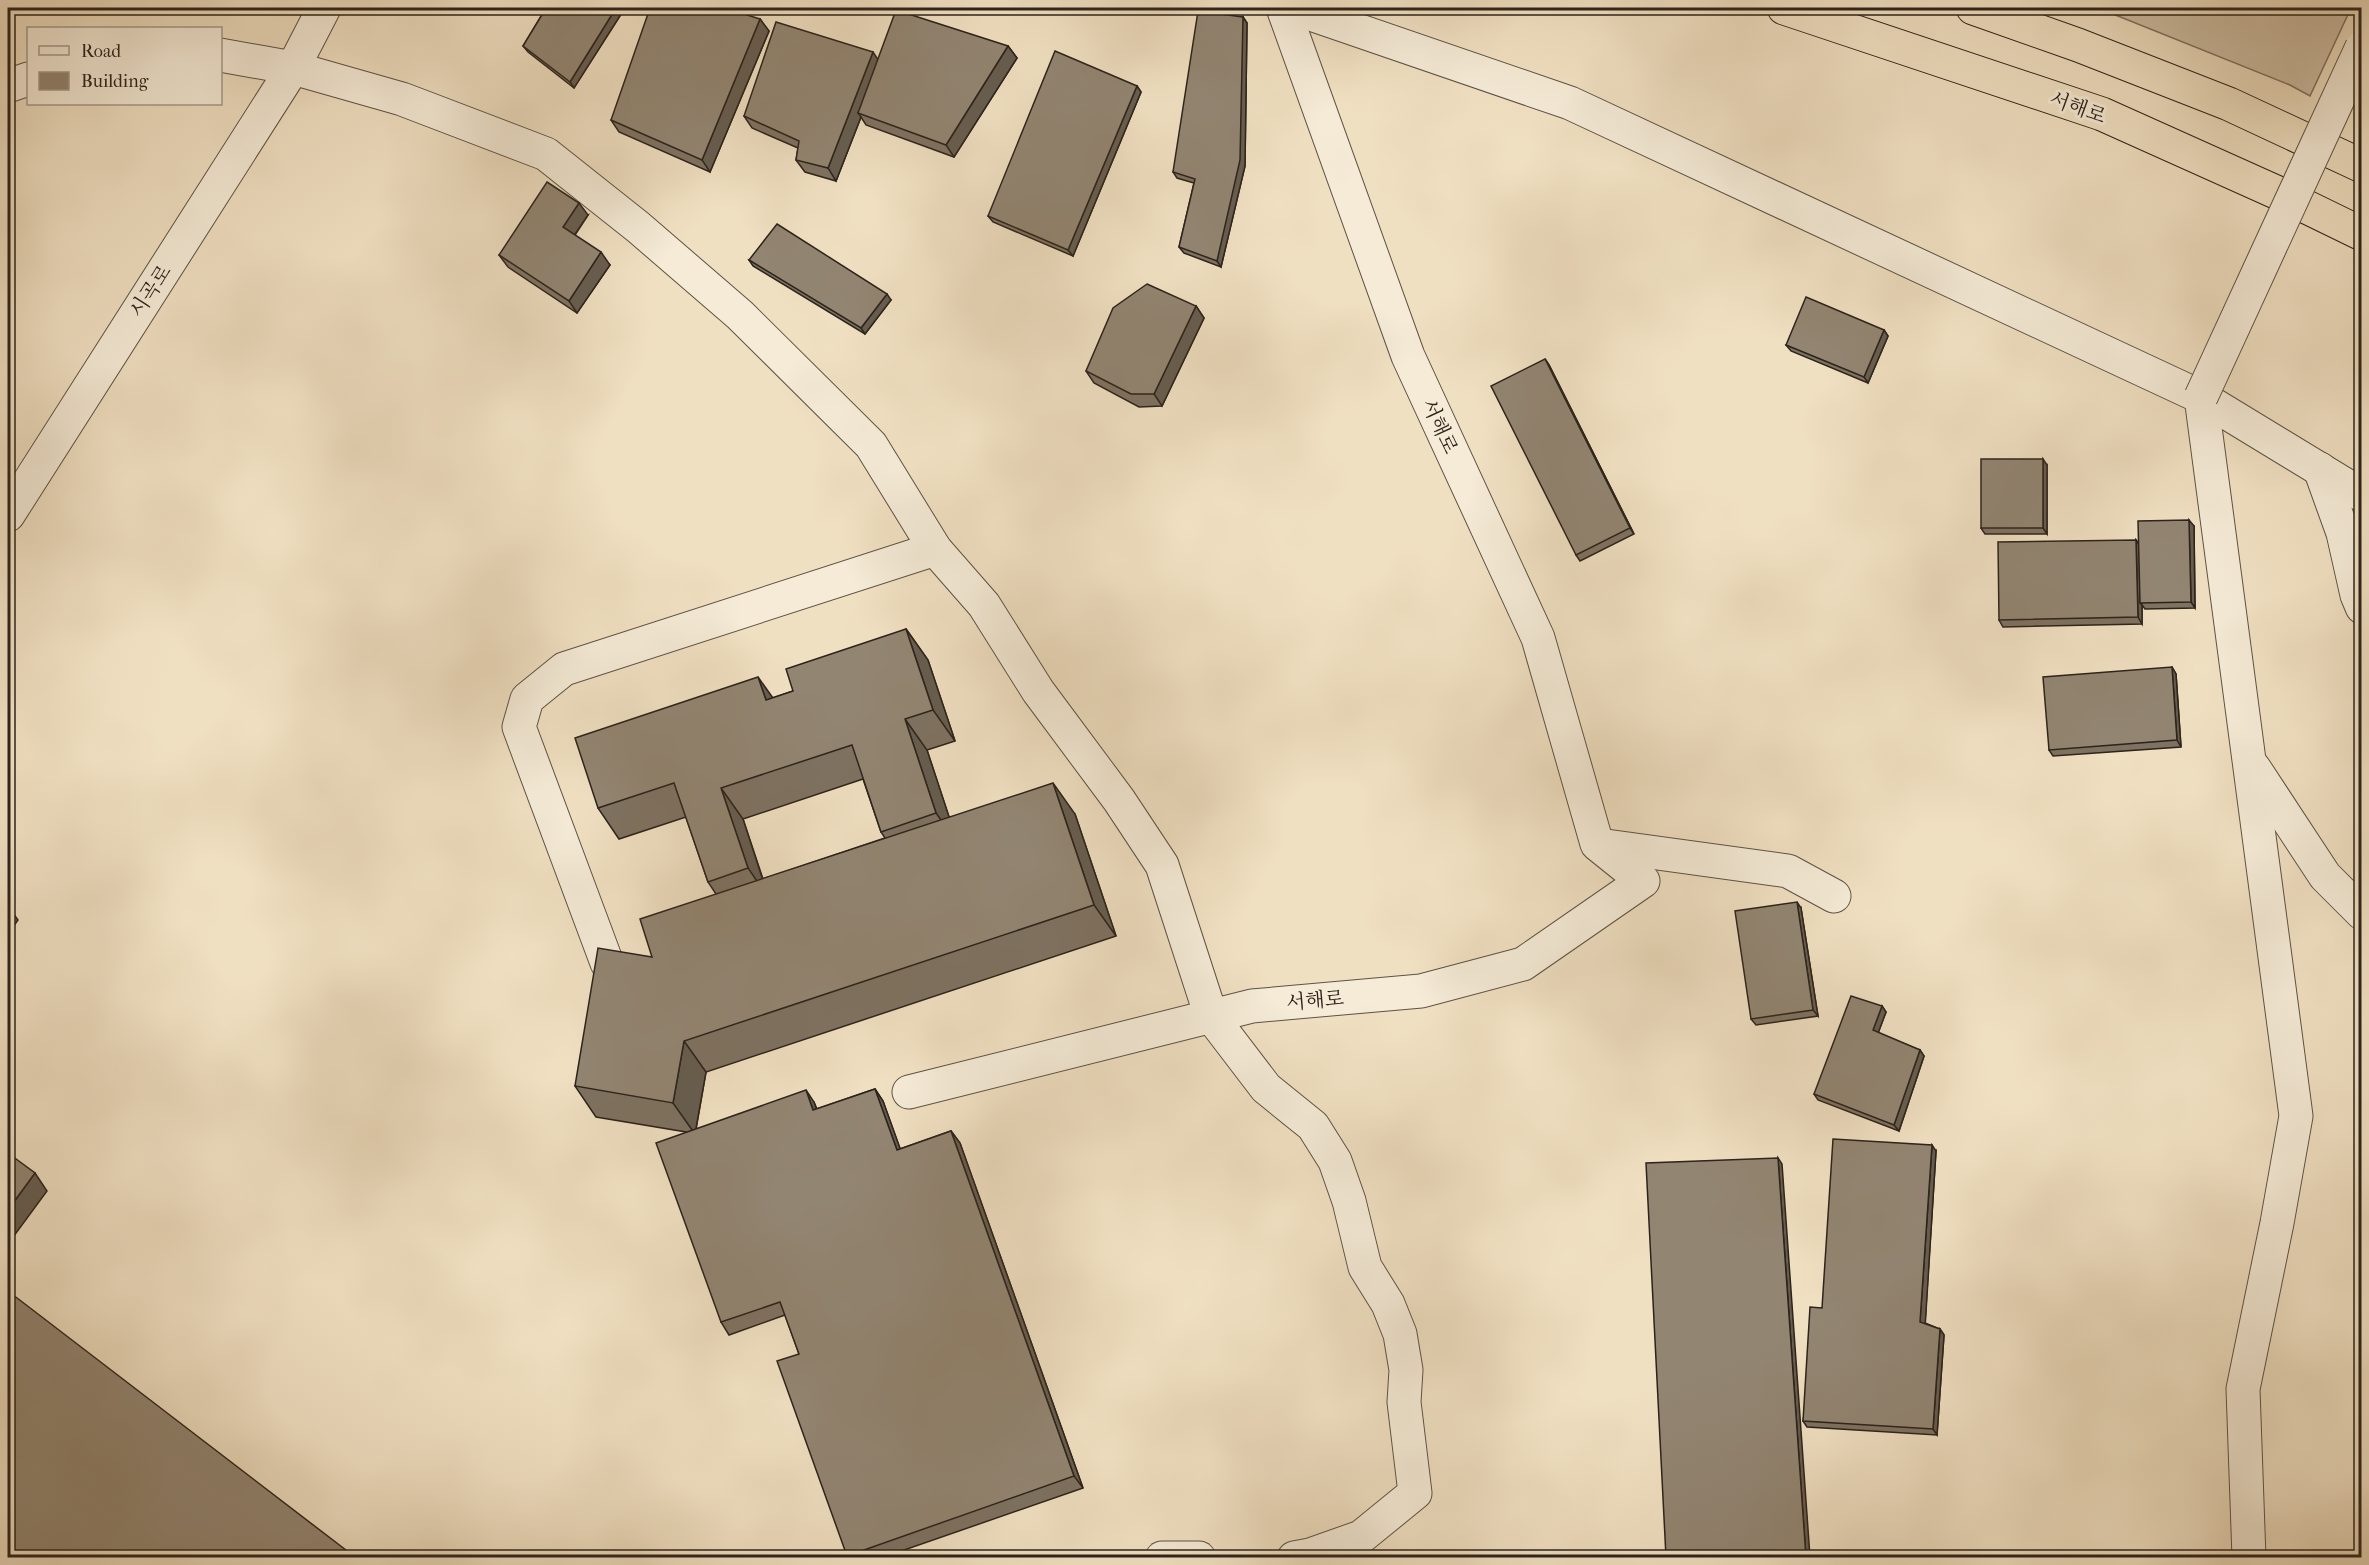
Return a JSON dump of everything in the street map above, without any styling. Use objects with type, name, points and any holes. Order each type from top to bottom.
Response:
[{"type":"highway","name":"서해로","points":[[1784,8],[2102,114],[2278,193],[2361,234]]},
{"type":"highway","points":[[1973,8],[2078,45],[2229,104],[2361,166]]},
{"type":"street","name":"시곡로","points":[[8,515],[293,68],[324,8]]},
{"type":"street","name":"서해로","points":[[909,1092],[1252,1006],[1421,991],[1523,964],[1643,881],[1597,844],[1538,638],[1408,356],[1283,8]]},
{"type":"street","points":[[1293,8],[1570,103],[2201,397],[2361,495]]},
{"type":"street","points":[[2249,1557],[2243,1389],[2296,1116],[2201,397],[2361,47]]},
{"type":"street","points":[[222,56],[293,68],[402,99],[546,154],[638,227],[740,315],[871,445],[935,549],[984,605],[1038,691],[1119,800],[1162,865],[1211,1016],[1266,1088],[1313,1126],[1335,1161],[1365,1267],[1388,1304],[1400,1334],[1406,1370],[1404,1402],[1409,1462],[1415,1493],[1361,1537],[1310,1555],[1294,1557]]},
{"type":"street","points":[[8,86],[27,80]]},
{"type":"street","points":[[2320,469],[2343,533],[2361,607]]},
{"type":"street","points":[[608,963],[519,727],[527,699],[564,669],[935,549]]},
{"type":"street","points":[[2249,761],[2325,876],[2361,913]]},
{"type":"street","points":[[1597,844],[1788,871],[1834,896]]},
{"type":"street","points":[[1162,1557],[1199,1557]]},
{"type":"shaded area","points":[[2098,8],[2351,8],[2310,96],[2290,85]]},
{"type":"building","points":[[546,8],[616,8],[570,82],[523,46]]},
{"type":"building","points":[[650,8],[725,8],[760,19],[702,160],[611,120]]},
{"type":"building","points":[[896,10],[1008,46],[946,145],[858,113]]},
{"type":"building","points":[[1198,11],[1243,17],[1240,160],[1217,261],[1179,247],[1195,179],[1173,172]]},
{"type":"building","points":[[776,22],[873,52],[828,168],[796,160],[799,141],[744,116]]},
{"type":"building","points":[[1055,51],[1137,86],[1068,250],[988,216]]},
{"type":"building","points":[[547,182],[579,203],[563,227],[601,252],[569,301],[499,255]]},
{"type":"building","points":[[777,224],[887,294],[861,328],[749,260]]},
{"type":"building","points":[[1147,284],[1196,306],[1154,394],[1131,394],[1086,371],[1113,308]]},
{"type":"building","points":[[1806,297],[1884,330],[1864,377],[1786,345]]},
{"type":"building","points":[[1545,359],[1630,528],[1576,555],[1491,386]]},
{"type":"building","points":[[1981,459],[2043,459],[2043,528],[1981,528]]},
{"type":"building","points":[[2189,520],[2191,602],[2140,603],[2138,521]]},
{"type":"building","points":[[2136,540],[2138,617],[1999,620],[1998,542]]},
{"type":"building","points":[[906,629],[933,710],[905,719],[936,813],[881,832],[852,745],[721,788],[748,868],[708,882],[674,783],[598,808],[575,738],[758,677],[766,700],[793,691],[786,669]]},
{"type":"building","points":[[2172,667],[2177,740],[2049,750],[2043,677]]},
{"type":"building","points":[[1053,783],[1094,905],[684,1041],[673,1103],[575,1086],[598,948],[652,957],[640,919]]},
{"type":"building","points":[[1797,902],[1813,1010],[1751,1019],[1735,911]]},
{"type":"building","points":[[1851,996],[1882,1006],[1873,1030],[1920,1050],[1894,1125],[1814,1094]]},
{"type":"building","points":[[875,1089],[897,1150],[951,1131],[1074,1476],[847,1556],[777,1361],[799,1354],[780,1302],[721,1322],[656,1143],[806,1090],[813,1110]]},
{"type":"building","points":[[1833,1139],[1932,1145],[1920,1322],[1940,1329],[1933,1429],[1803,1421],[1810,1307],[1822,1308]]},
{"type":"building","points":[[8,1153],[35,1173],[8,1210]]},
{"type":"building","points":[[1778,1158],[1806,1557],[1666,1557],[1646,1163]]},
{"type":"building","points":[[8,1291],[355,1557],[8,1557]]}]
